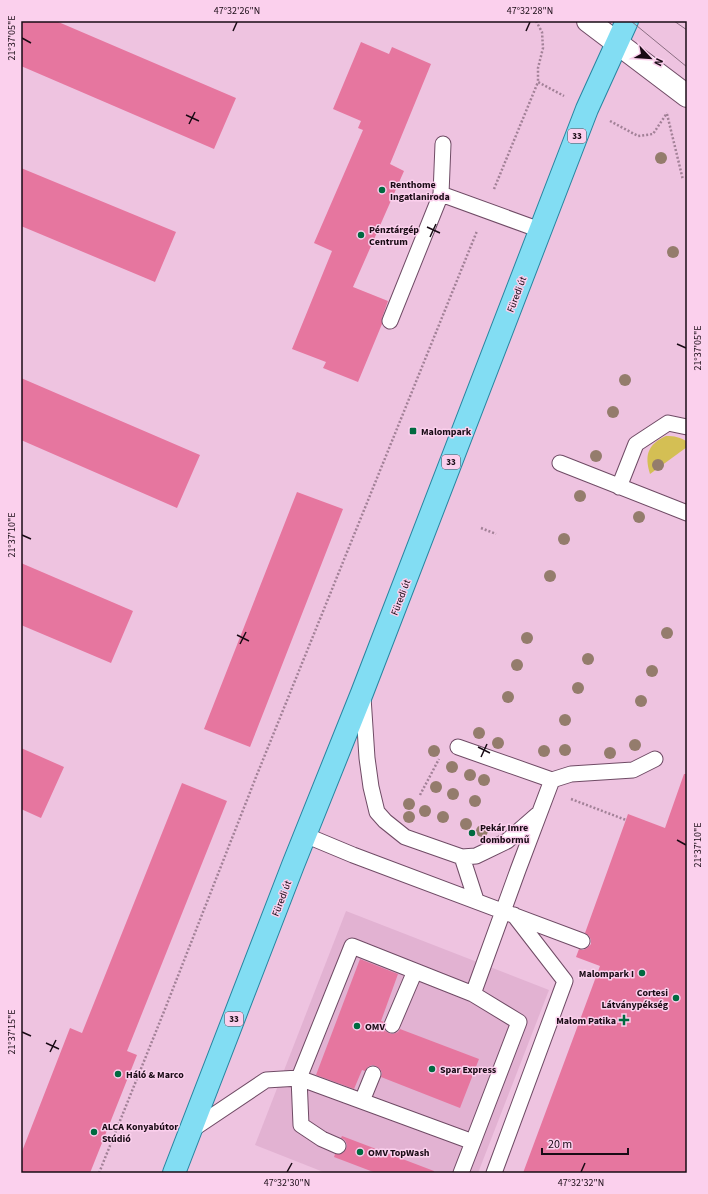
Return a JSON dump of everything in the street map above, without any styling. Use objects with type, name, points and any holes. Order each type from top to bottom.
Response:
[{"type":"main road","name":"Füredi út","points":[[174,1173],[305,835],[362,693],[587,109],[627,21]]},
{"type":"street","points":[[588,21],[687,96]]},
{"type":"lane","points":[[390,321],[441,194],[443,144]]},
{"type":"lane","points":[[441,194],[540,230]]},
{"type":"lane","points":[[619,487],[636,444],[668,423],[687,427]]},
{"type":"lane","points":[[560,463],[687,513]]},
{"type":"lane","points":[[362,693],[367,758],[371,787],[377,812],[385,821],[405,837],[462,857],[476,856],[507,841],[539,813]]},
{"type":"lane","points":[[458,747],[552,780],[571,774],[633,770],[655,759]]},
{"type":"lane","points":[[473,994],[508,913],[539,813],[552,780]]},
{"type":"lane","points":[[305,835],[353,855],[582,941]]},
{"type":"lane","points":[[462,857],[476,900]]},
{"type":"lane","points":[[494,1173],[565,981],[508,913]]},
{"type":"lane","points":[[338,1146],[322,1139],[301,1125],[299,1078],[319,1047],[345,981],[352,946],[473,994],[518,1022],[461,1173]]},
{"type":"lane","points":[[392,1025],[395,1001],[420,973]]},
{"type":"lane","points":[[362,1101],[373,1074]]},
{"type":"lane","points":[[190,1132],[266,1080],[299,1078],[473,1142]]},
{"type":"path","points":[[99,1173],[253,785],[538,82],[538,68],[543,43],[542,32],[536,21]]},
{"type":"path","points":[[538,82],[638,136],[653,134],[666,114],[683,180]]},
{"type":"path","points":[[481,528],[496,534]]},
{"type":"path","points":[[420,795],[443,752],[458,747]]},
{"type":"path","points":[[569,798],[626,820]]},
{"type":"shaded area","points":[[666,436],[682,439],[687,442],[687,447],[650,474],[647,461],[649,451],[655,443]]},
{"type":"shaded area","points":[[346,911],[549,990],[478,1173],[326,1173],[255,1145]]},
{"type":"building","points":[[21,21],[56,21],[236,98],[214,149],[21,66]]},
{"type":"building","points":[[361,42],[389,54],[392,47],[431,64],[390,164],[404,171],[353,287],[388,301],[382,318],[382,324],[358,382],[323,368],[326,362],[292,349],[332,251],[314,243],[363,130],[358,128],[361,121],[333,109]]},
{"type":"building","points":[[21,168],[176,232],[155,282],[21,226]]},
{"type":"building","points":[[21,378],[200,455],[177,508],[21,440]]},
{"type":"building","points":[[297,492],[343,509],[250,747],[204,729]]},
{"type":"building","points":[[21,563],[133,611],[111,663],[21,625]]},
{"type":"building","points":[[21,748],[64,767],[41,818],[21,809]]},
{"type":"building","name":"Malompark I","points":[[684,774],[687,774],[687,1173],[523,1173],[600,966],[576,957],[579,949],[583,950],[591,944],[589,936],[585,933],[628,814],[665,828]]},
{"type":"building","points":[[182,783],[227,801],[127,1051],[137,1055],[90,1173],[21,1173],[21,1154],[70,1028],[82,1033]]},
{"type":"building","points":[[360,959],[398,974],[381,1021],[384,1022],[383,1026],[385,1031],[393,1034],[398,1032],[400,1029],[479,1059],[460,1108],[381,1077],[382,1073],[380,1069],[372,1065],[365,1071],[362,1070],[354,1089],[316,1075]]},
{"type":"building","name":"OMV TopWash","points":[[342,1136],[434,1171],[434,1173],[376,1173],[334,1157],[335,1154],[343,1153],[346,1149],[347,1145],[345,1140],[341,1138]]},
{"type":"tram line","points":[[631,21],[687,67]]},
{"type":"tram line","points":[[674,21],[687,30]]},
{"type":"place","name":"Renthome Ingatlaniroda","points":[[382,190]]},
{"type":"place","name":"Pénztárgép Centrum","points":[[361,235]]},
{"type":"place","name":"Malompark","points":[[413,431]]},
{"type":"place","name":"Pekár Imre dombormű","points":[[472,833]]},
{"type":"place","name":"Malompark I","points":[[642,973]]},
{"type":"place","name":"Cortesi Látványpékség","points":[[676,998]]},
{"type":"place","name":"Malom Patika","points":[[624,1020]]},
{"type":"place","name":"OMV","points":[[357,1026]]},
{"type":"place","name":"Spar Express","points":[[432,1069]]},
{"type":"place","name":"Háló & Marco","points":[[118,1074]]},
{"type":"place","name":"ALCA Konyabútor Stúdió","points":[[94,1132]]},
{"type":"place","name":"OMV TopWash","points":[[360,1152]]}]
